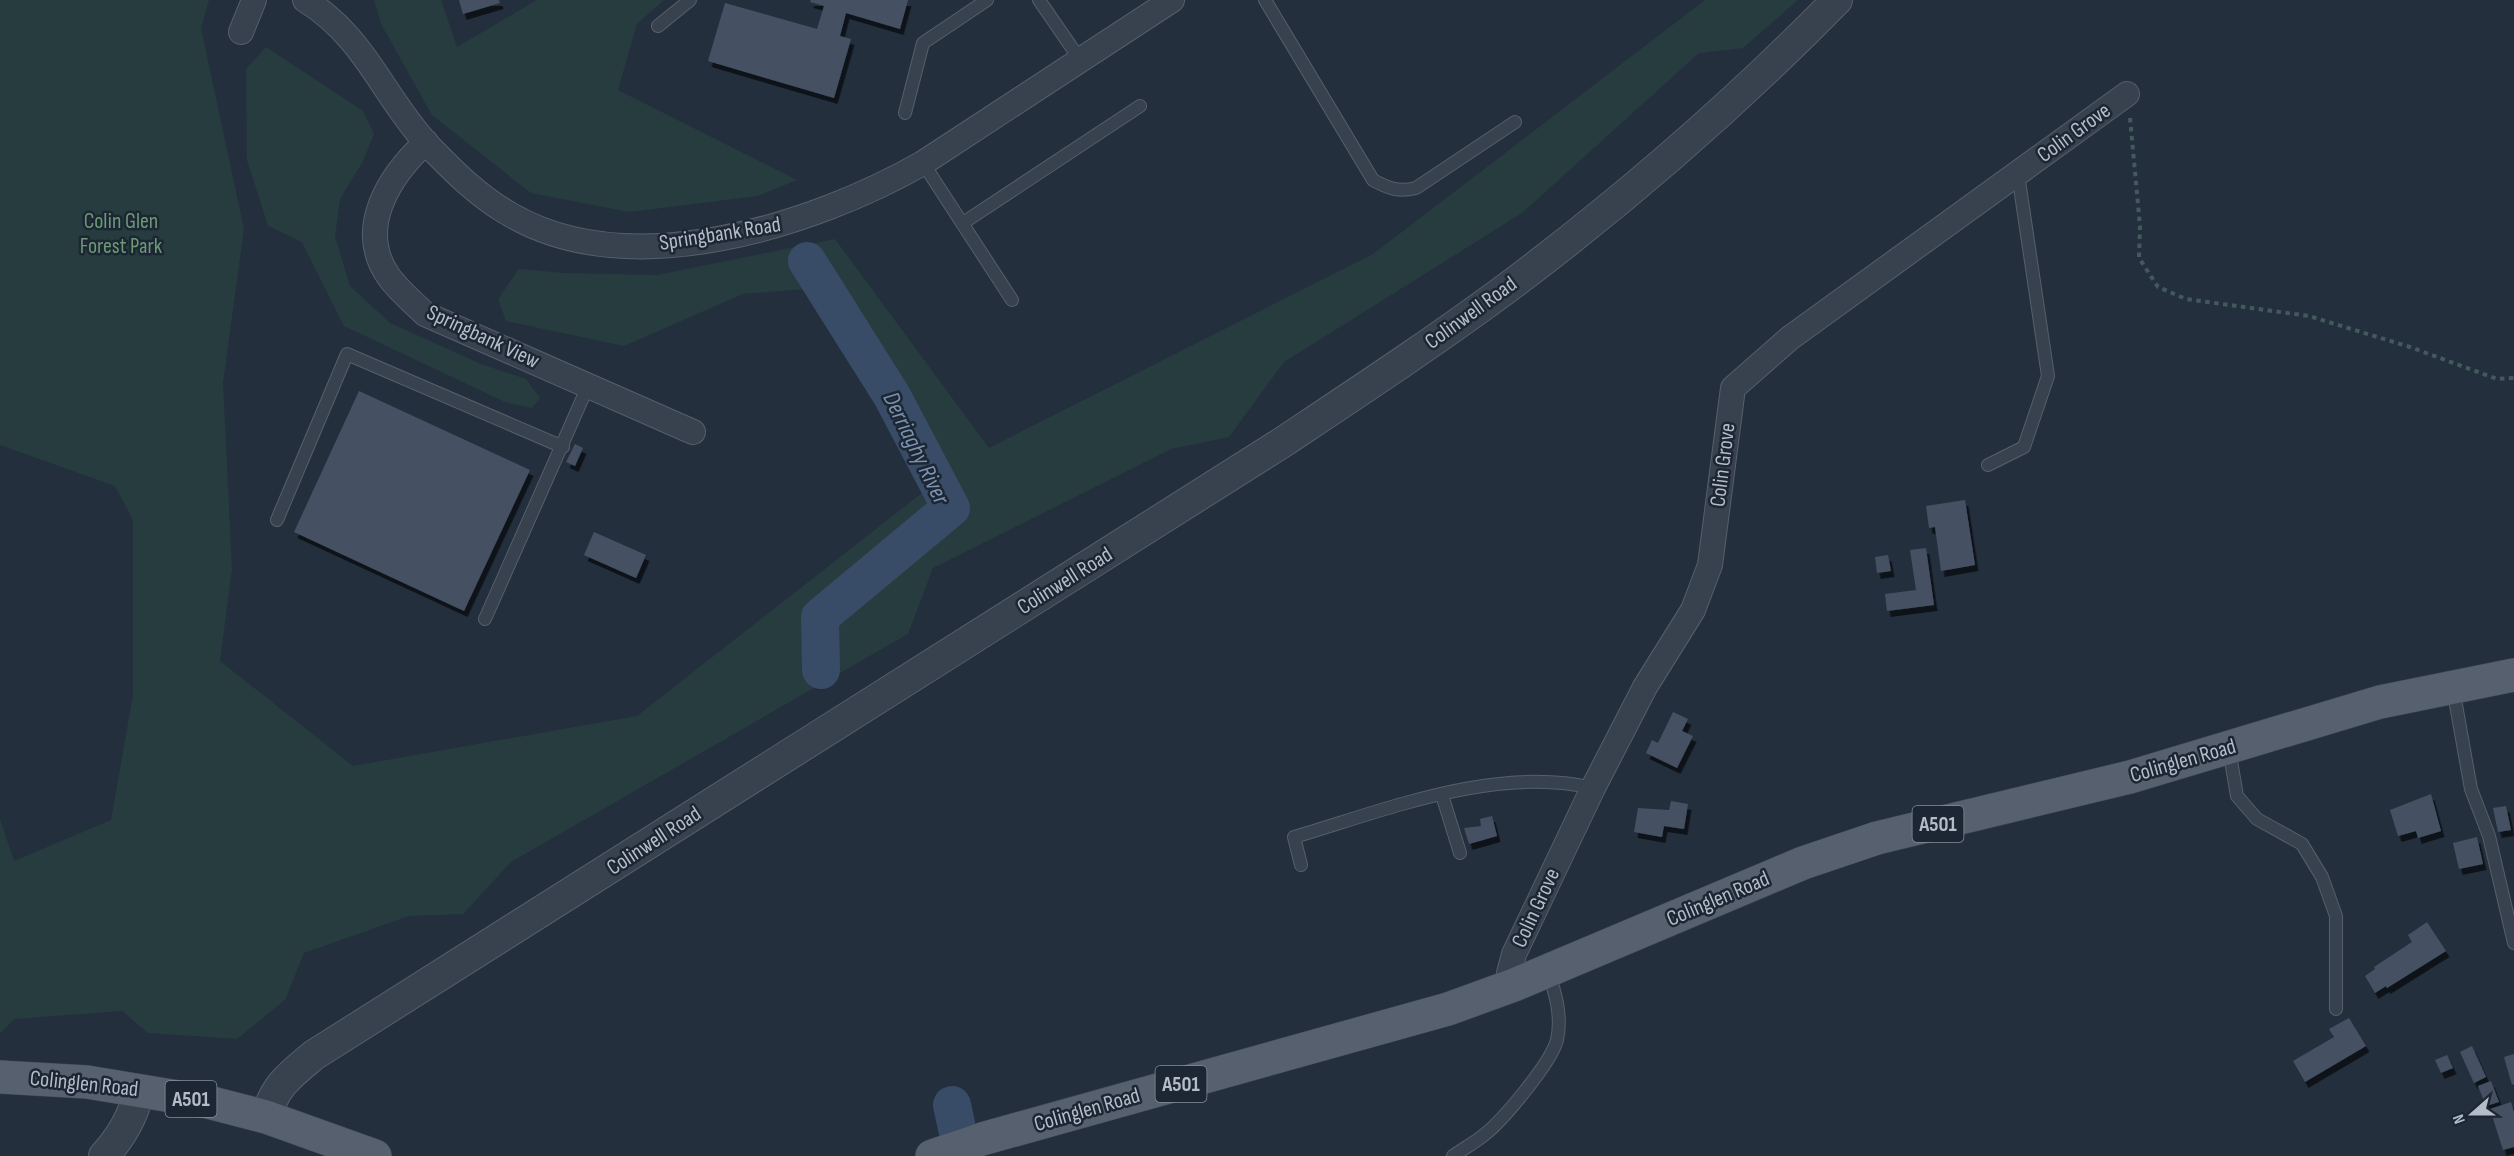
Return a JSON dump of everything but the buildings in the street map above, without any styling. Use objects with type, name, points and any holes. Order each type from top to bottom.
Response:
[{"type":"main road","name":"Colinglen Road","points":[[937,1154],[982,1139],[1380,1029],[1514,985],[1740,888],[1867,842],[2130,777],[2380,702],[2514,675]]},
{"type":"main road","name":"Colinglen Road","points":[[0,1077],[87,1082],[208,1102],[266,1116],[375,1156]]},
{"type":"street","points":[[241,32],[254,0]]},
{"type":"street","name":"Springbank Road","points":[[305,0],[337,22],[352,39],[426,142],[480,194],[512,216],[572,238],[611,244],[686,242],[762,230],[790,223],[855,198],[923,163],[1172,0]]},
{"type":"street","name":"Colinwell Road","points":[[266,1116],[282,1081],[314,1055],[1026,606],[1283,442],[1417,352],[1515,282],[1625,195],[1722,110],[1837,0]]},
{"type":"street","name":"Colin Grove","points":[[1514,985],[1509,973],[1514,954],[1593,788],[1645,687],[1693,610],[1710,565],[1733,388],[1790,338],[2127,94]]},
{"type":"street","name":"Springbank View","points":[[426,142],[385,190],[379,207],[377,243],[388,276],[425,314],[693,432]]},
{"type":"street","points":[[104,1156],[115,1144],[133,1115],[139,1090]]},
{"type":"lane","points":[[658,26],[690,0]]},
{"type":"lane","points":[[905,113],[923,44],[987,0]]},
{"type":"lane","points":[[1039,0],[1081,61]]},
{"type":"lane","points":[[1265,0],[1373,180],[1387,189],[1402,191],[1416,188],[1515,122]]},
{"type":"lane","points":[[963,223],[1140,106]]},
{"type":"lane","points":[[923,163],[1012,300]]},
{"type":"lane","points":[[1988,465],[2024,447],[2048,376],[2018,174]]},
{"type":"lane","points":[[277,520],[347,354],[562,447]]},
{"type":"lane","points":[[485,619],[588,386]]},
{"type":"lane","points":[[2452,687],[2471,789],[2489,836],[2514,943]]},
{"type":"lane","points":[[2229,749],[2237,796],[2257,819],[2302,844],[2322,877],[2336,916],[2336,1009]]},
{"type":"lane","points":[[1301,865],[1294,837],[1442,795],[1509,781],[1574,784],[1593,788]]},
{"type":"lane","points":[[1442,795],[1460,853]]},
{"type":"lane","points":[[1453,1156],[1484,1135],[1515,1102],[1556,1042],[1559,1019],[1556,993],[1548,971]]},
{"type":"path","points":[[2127,94],[2140,226],[2139,258],[2158,287],[2186,299],[2309,316],[2410,346],[2497,379],[2514,378]]},
{"type":"green space","name":"Colin Glen Forest Park","points":[[0,0],[209,0],[201,28],[244,229],[223,383],[232,569],[220,661],[353,766],[637,716],[927,489],[805,289],[743,294],[624,346],[506,321],[498,299],[519,269],[563,273],[657,275],[835,239],[989,448],[1373,254],[1705,0],[1798,0],[1743,48],[1699,53],[1522,213],[1284,362],[1229,437],[1171,449],[933,568],[908,634],[511,862],[463,914],[409,916],[304,953],[285,1000],[237,1039],[148,1033],[122,1011],[15,1019],[0,1033],[0,819],[14,861],[111,820],[133,695],[133,520],[115,486],[0,445]]},
{"type":"green space","points":[[374,0],[441,0],[457,47],[537,0],[664,0],[637,24],[618,90],[797,180],[758,196],[629,212],[531,193],[432,115],[381,24]]},
{"type":"green space","points":[[266,47],[363,111],[374,134],[362,163],[340,199],[335,237],[350,286],[390,323],[481,364],[526,379],[540,398],[532,408],[505,402],[344,326],[302,242],[268,226],[247,160],[246,69]]},
{"type":"waterway","name":"Derriaghy River","points":[[807,261],[892,396],[951,508],[820,617],[821,670]]},
{"type":"waterway","name":"Derriaghy River","points":[[952,1105],[963,1156]]}]
